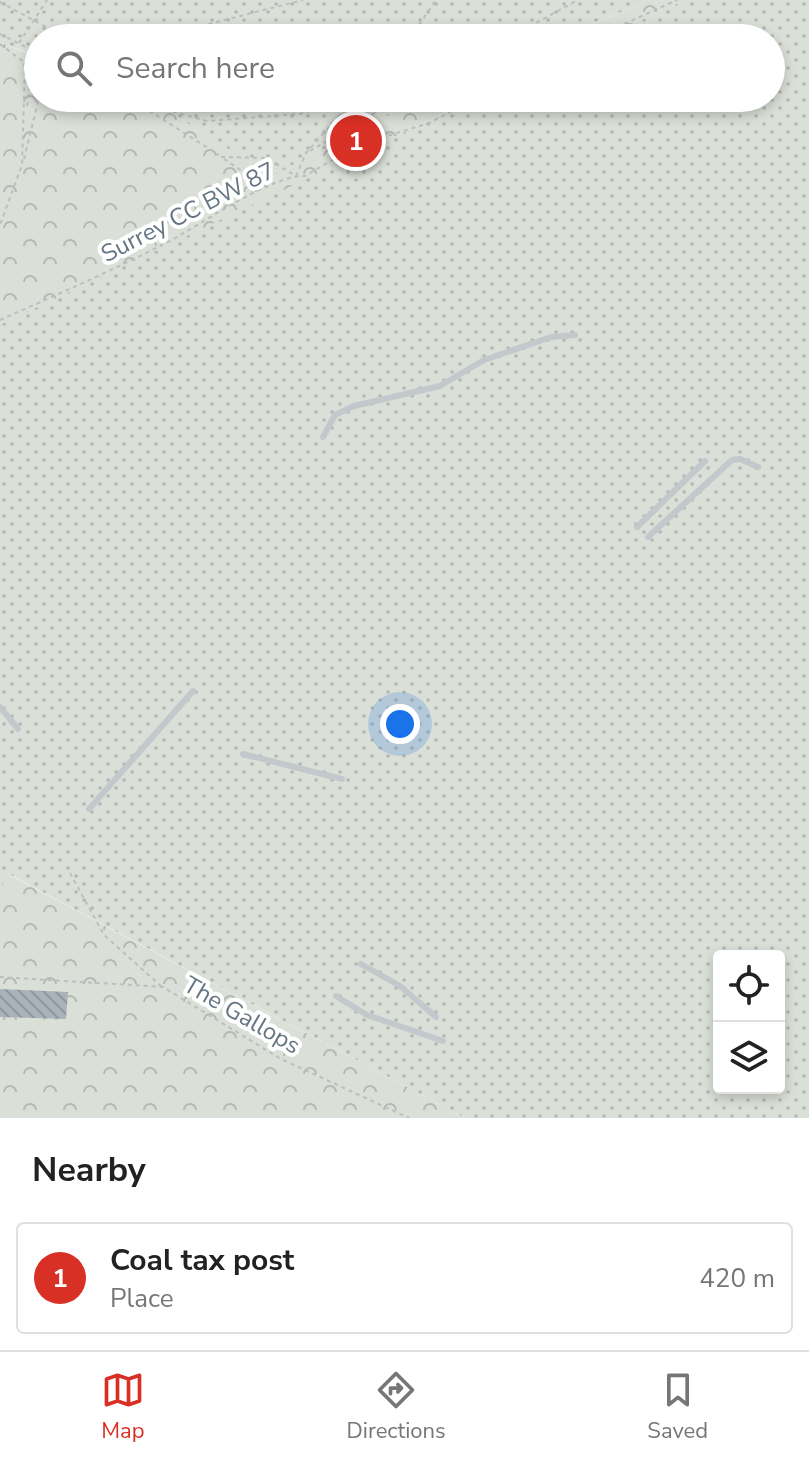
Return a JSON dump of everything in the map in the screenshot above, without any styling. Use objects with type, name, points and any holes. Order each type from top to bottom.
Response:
[{"type":"lane","points":[[323,437],[335,415],[354,406],[440,386],[484,360],[551,337],[575,335]]},
{"type":"lane","points":[[648,537],[732,460],[740,459],[758,467]]},
{"type":"lane","points":[[637,527],[705,461]]},
{"type":"lane","points":[[89,809],[193,691]]},
{"type":"lane","points":[[0,707],[18,729]]},
{"type":"lane","points":[[243,754],[342,779]]},
{"type":"lane","points":[[361,964],[400,986],[436,1017]]},
{"type":"lane","points":[[336,996],[367,1015],[443,1041]]},
{"type":"path","points":[[31,24],[47,0]]},
{"type":"path","points":[[209,24],[303,0]]},
{"type":"path","points":[[420,24],[436,0]]},
{"type":"path","points":[[534,24],[578,0]]},
{"type":"path","points":[[624,24],[677,0]]},
{"type":"path","points":[[0,2],[41,24]]},
{"type":"path","points":[[0,34],[24,46]]},
{"type":"path","points":[[19,43],[24,35]]},
{"type":"path","points":[[0,44],[24,62]]},
{"type":"path","points":[[0,225],[22,165],[35,112]]},
{"type":"path","points":[[151,112],[268,188]]},
{"type":"path","points":[[174,112],[207,121],[307,112]]},
{"type":"path","points":[[221,157],[266,158],[296,176],[306,153],[341,112]]},
{"type":"path","points":[[306,153],[376,112]]},
{"type":"path","name":"Surrey CC BW 87","points":[[0,320],[163,244],[268,188],[296,176],[305,176],[358,145],[429,123],[450,112]]},
{"type":"path","points":[[22,165],[25,114]]},
{"type":"path","points":[[70,873],[104,935],[163,987]]},
{"type":"path","name":"The Gallops","points":[[0,977],[163,987],[281,1059],[409,1118]]},
{"type":"green space","points":[[0,0],[649,0],[593,24],[24,24],[24,51],[0,42]]},
{"type":"green space","points":[[649,0],[685,0],[633,24],[593,24]]},
{"type":"green space","points":[[685,0],[809,0],[809,1118],[465,1118],[9,874],[0,890],[0,322],[447,112],[785,112],[785,24],[632,24]]},
{"type":"green space","points":[[0,42],[24,52],[24,112],[170,112],[271,176],[395,112],[447,112],[0,325]]},
{"type":"green space","points":[[170,112],[395,112],[271,177]]},
{"type":"green space","points":[[8,874],[465,1118],[0,1118],[0,890]]},
{"type":"building","points":[[0,989],[68,992],[66,1019],[0,1017]]},
{"type":"place","name":"Coal tax post","points":[[356,141]]}]
